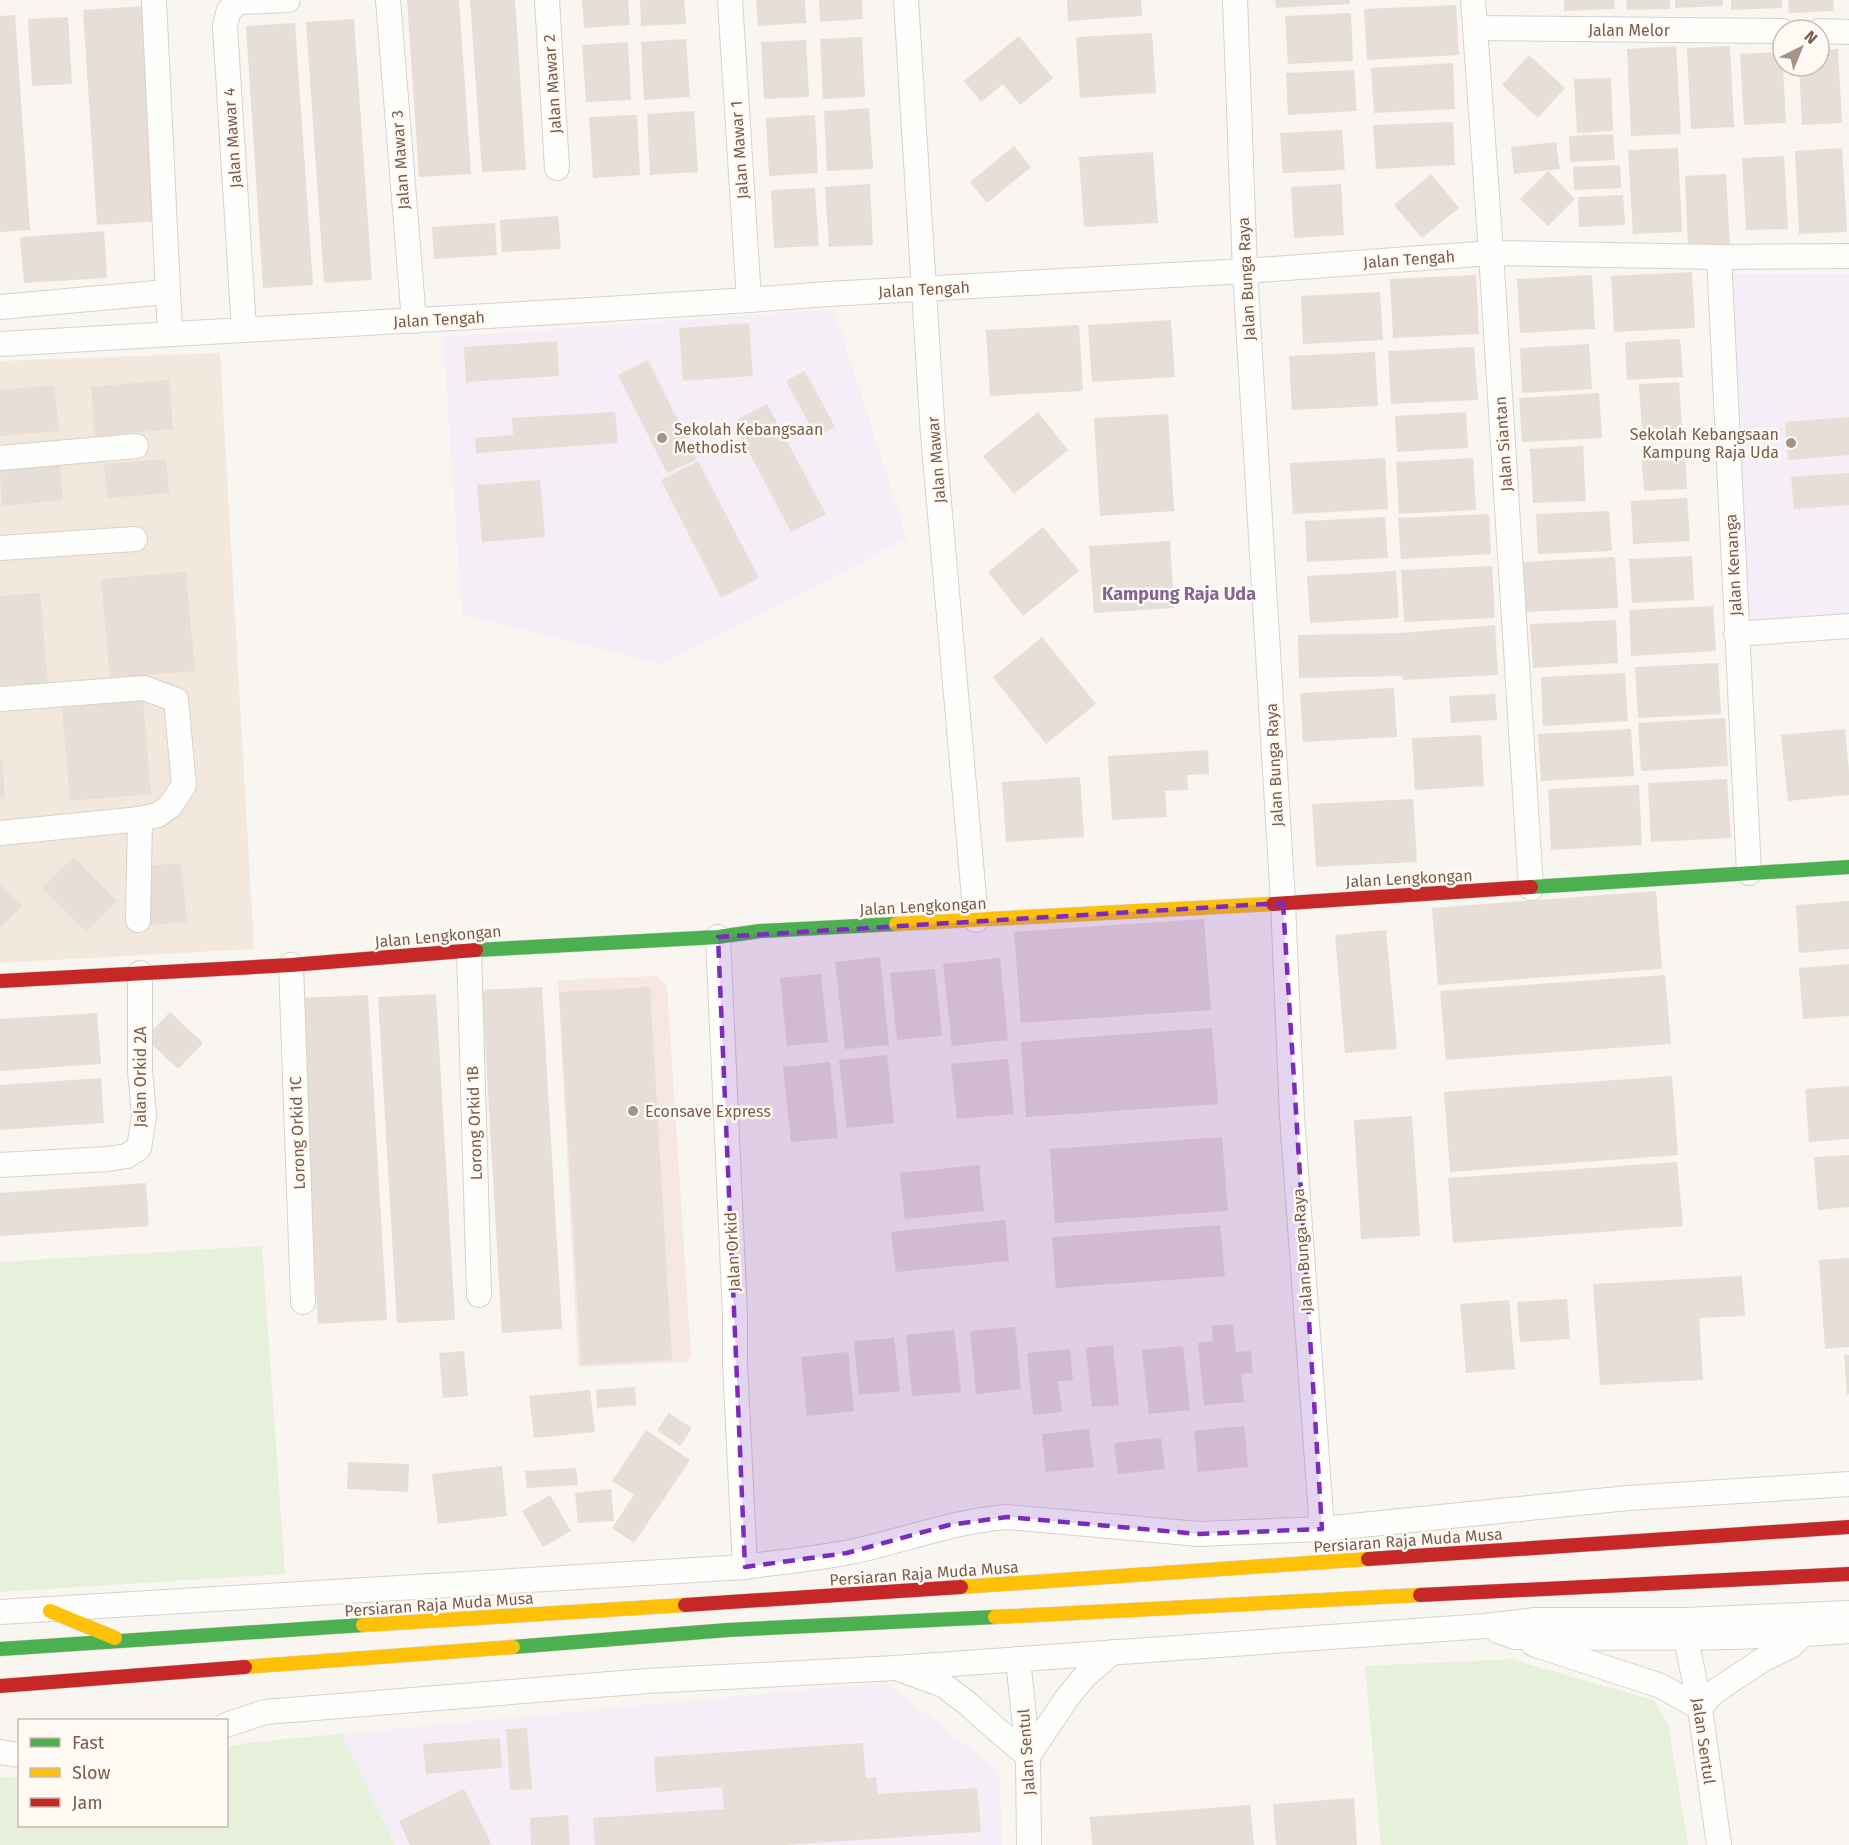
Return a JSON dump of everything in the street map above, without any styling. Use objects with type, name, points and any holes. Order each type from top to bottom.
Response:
[{"type":"main road","name":"Jalan Lengkongan","points":[[0,981],[291,965],[552,944],[718,937],[760,931],[1283,903],[1849,867]]},
{"type":"main road","name":"Persiaran Raja Muda Musa","points":[[0,1649],[1849,1527]]},
{"type":"main road","points":[[0,1686],[728,1630],[1849,1574]]},
{"type":"main road","points":[[50,1611],[123,1641]]},
{"type":"street","points":[[154,0],[170,333]]},
{"type":"street","name":"Jalan Mawar 4","points":[[244,329],[225,26],[229,10],[239,2],[288,0]]},
{"type":"street","name":"Jalan Mawar 3","points":[[388,0],[414,321]]},
{"type":"street","name":"Jalan Mawar 2","points":[[547,0],[557,168]]},
{"type":"street","name":"Jalan Mawar 1","points":[[730,0],[748,300]]},
{"type":"street","name":"Jalan Mawar","points":[[906,0],[933,435],[976,920]]},
{"type":"street","name":"Jalan Bunga Raya","points":[[1235,0],[1245,271],[1283,903],[1292,1116],[1322,1529]]},
{"type":"street","name":"Jalan Siantan","points":[[1473,0],[1530,888]]},
{"type":"street","name":"Jalan Melor","points":[[1475,28],[1771,31]]},
{"type":"street","points":[[1831,31],[1849,32]]},
{"type":"street","name":"Jalan Tengah","points":[[0,344],[1245,271],[1491,253],[1719,257],[1849,256]]},
{"type":"street","name":"Jalan Kenanga","points":[[1719,257],[1749,873]]},
{"type":"street","points":[[0,307],[167,292]]},
{"type":"street","points":[[0,458],[136,446]]},
{"type":"street","points":[[0,548],[135,539]]},
{"type":"street","points":[[1736,634],[1849,626]]},
{"type":"street","points":[[0,699],[144,688],[176,700],[184,785],[170,806],[158,815],[140,819],[0,834]]},
{"type":"street","points":[[138,920],[140,819]]},
{"type":"street","name":"Jalan Orkid","points":[[718,937],[745,1567]]},
{"type":"street","name":"Lorong Orkid 1B","points":[[469,950],[479,1295]]},
{"type":"street","name":"Lorong Orkid 1C","points":[[291,965],[303,1302]]},
{"type":"street","name":"Jalan Orkid 2A","points":[[0,1165],[108,1159],[127,1156],[139,1148],[144,1116],[140,1070],[140,973]]},
{"type":"street","points":[[0,1612],[50,1611],[745,1567],[847,1553],[905,1539],[949,1525],[1007,1517],[1199,1534],[1322,1529],[1629,1498],[1849,1484]]},
{"type":"street","points":[[1515,1637],[1686,1629],[1849,1613]]},
{"type":"street","points":[[228,1724],[265,1712],[647,1681],[895,1668],[1485,1626],[1534,1620],[1802,1635],[1849,1631]]},
{"type":"street","points":[[1485,1626],[1661,1686],[1700,1708],[1712,1694],[1764,1659],[1791,1646],[1802,1635]]},
{"type":"street","name":"Jalan Sentul","points":[[1686,1629],[1700,1708],[1719,1845]]},
{"type":"street","points":[[895,1668],[943,1685],[1028,1756],[1073,1690],[1085,1676],[1113,1652]]},
{"type":"street","name":"Jalan Sentul","points":[[1018,1659],[1028,1756],[1029,1845]]},
{"type":"street","points":[[0,1752],[18,1755]]},
{"type":"highlighted area","points":[[1283,903],[1322,1529],[1199,1534],[1007,1517],[949,1525],[847,1553],[745,1567],[718,937]]},
{"type":"shaded area","name":"Sekolah Kebangsaan Kampung Raja Uda","points":[[1727,274],[1849,274],[1849,613],[1739,621]]},
{"type":"shaded area","name":"Sekolah Kebangsaan Methodist","points":[[834,309],[907,539],[662,664],[462,615],[443,337]]},
{"type":"shaded area","points":[[220,353],[254,949],[0,963],[0,361]]},
{"type":"shaded area","points":[[657,976],[667,986],[691,1356],[686,1362],[578,1367],[558,980]]},
{"type":"shaded area","points":[[884,1682],[999,1770],[1003,1845],[0,1845],[0,1777],[18,1778],[18,1827],[228,1827],[228,1747],[246,1743]]},
{"type":"green space","points":[[262,1246],[285,1574],[0,1592],[0,1262]]},
{"type":"green space","points":[[1510,1659],[1653,1700],[1668,1723],[1688,1845],[1381,1845],[1365,1666]]},
{"type":"green space","points":[[341,1734],[395,1845],[0,1845],[0,1777],[18,1778],[18,1827],[228,1827],[228,1747]]},
{"type":"building","points":[[407,0],[459,0],[471,174],[419,177]]},
{"type":"building","points":[[470,0],[515,0],[526,170],[482,172]]},
{"type":"building","points":[[582,0],[628,0],[630,25],[584,28]]},
{"type":"building","points":[[640,0],[684,0],[686,24],[641,26]]},
{"type":"building","points":[[756,0],[805,0],[806,23],[758,26]]},
{"type":"building","points":[[819,0],[862,0],[863,19],[820,22]]},
{"type":"building","points":[[1067,0],[1141,0],[1142,16],[1068,21]]},
{"type":"building","points":[[1275,0],[1350,0],[1350,4],[1276,8]]},
{"type":"building","points":[[1564,0],[1614,0],[1615,9],[1564,11]]},
{"type":"building","points":[[1626,0],[1670,0],[1670,9],[1627,10]]},
{"type":"building","points":[[1675,0],[1723,0],[1723,6],[1675,8]]},
{"type":"building","points":[[1731,0],[1782,0],[1782,8],[1731,10]]},
{"type":"building","points":[[1788,0],[1833,0],[1834,11],[1789,13]]},
{"type":"building","points":[[1456,5],[1459,55],[1367,60],[1364,9]]},
{"type":"building","points":[[144,6],[159,221],[97,225],[83,10]]},
{"type":"building","points":[[1351,13],[1353,61],[1288,64],[1285,16]]},
{"type":"building","points":[[15,15],[30,230],[0,232],[0,16]]},
{"type":"building","points":[[68,17],[72,84],[32,86],[28,19]]},
{"type":"building","points":[[354,19],[372,280],[324,283],[306,22]]},
{"type":"building","points":[[295,23],[313,285],[263,288],[246,26]]},
{"type":"building","points":[[1152,33],[1156,93],[1080,98],[1076,37]]},
{"type":"building","points":[[1019,36],[1053,78],[1020,105],[1003,84],[981,102],[964,81]]},
{"type":"building","points":[[862,37],[865,97],[823,99],[820,39]]},
{"type":"building","points":[[686,39],[690,97],[644,100],[641,42]]},
{"type":"building","points":[[806,40],[809,97],[764,99],[761,42]]},
{"type":"building","points":[[628,42],[631,100],[586,102],[582,45]]},
{"type":"building","points":[[1676,46],[1681,134],[1631,136],[1627,49]]},
{"type":"building","points":[[1730,46],[1734,127],[1691,129],[1687,48]]},
{"type":"building","points":[[1831,49],[1838,49],[1842,123],[1802,125],[1800,78],[1831,78]]},
{"type":"building","points":[[1771,53],[1771,78],[1783,78],[1786,123],[1744,125],[1740,54]]},
{"type":"building","points":[[1529,55],[1565,88],[1538,118],[1502,85]]},
{"type":"building","points":[[1453,63],[1455,109],[1374,113],[1371,68]]},
{"type":"building","points":[[1354,70],[1357,111],[1288,115],[1286,73]]},
{"type":"building","points":[[1611,78],[1613,131],[1577,133],[1574,79]]},
{"type":"building","points":[[869,108],[873,169],[827,171],[824,111]]},
{"type":"building","points":[[694,111],[698,172],[650,175],[647,114]]},
{"type":"building","points":[[637,115],[640,175],[593,178],[589,117]]},
{"type":"building","points":[[815,115],[818,173],[769,176],[766,118]]},
{"type":"building","points":[[1453,122],[1455,165],[1376,169],[1373,125]]},
{"type":"building","points":[[1342,130],[1345,170],[1283,173],[1280,133]]},
{"type":"building","points":[[1613,134],[1615,160],[1570,162],[1569,136]]},
{"type":"building","points":[[1556,142],[1560,169],[1514,174],[1511,147]]},
{"type":"building","points":[[1014,146],[1031,167],[987,203],[970,182]]},
{"type":"building","points":[[1678,148],[1682,232],[1633,234],[1628,150]]},
{"type":"building","points":[[1842,148],[1847,232],[1799,234],[1795,151]]},
{"type":"building","points":[[1153,152],[1158,223],[1084,227],[1079,157]]},
{"type":"building","points":[[1784,156],[1788,229],[1746,230],[1742,158]]},
{"type":"building","points":[[1620,165],[1621,188],[1574,190],[1573,167]]},
{"type":"building","points":[[1548,171],[1575,199],[1548,226],[1520,199]]},
{"type":"building","points":[[1431,174],[1459,208],[1422,238],[1394,205]]},
{"type":"building","points":[[1726,174],[1730,245],[1688,247],[1685,176]]},
{"type":"building","points":[[870,184],[873,245],[829,247],[825,187]]},
{"type":"building","points":[[1341,184],[1344,235],[1294,238],[1291,187]]},
{"type":"building","points":[[815,188],[819,246],[774,248],[771,190]]},
{"type":"building","points":[[1623,195],[1625,225],[1579,227],[1578,197]]},
{"type":"building","points":[[558,216],[561,249],[502,252],[500,220]]},
{"type":"building","points":[[495,223],[497,255],[434,259],[432,227]]},
{"type":"building","points":[[104,231],[107,278],[24,283],[20,237]]},
{"type":"building","points":[[1692,272],[1695,328],[1614,332],[1611,276]]},
{"type":"building","points":[[1476,275],[1479,334],[1393,338],[1390,279]]},
{"type":"building","points":[[1592,275],[1595,329],[1520,333],[1517,279]]},
{"type":"building","points":[[1380,292],[1383,340],[1303,344],[1301,296]]},
{"type":"building","points":[[1171,320],[1175,377],[1092,382],[1088,325]]},
{"type":"building","points":[[749,323],[753,376],[683,381],[679,328]]},
{"type":"building","points":[[1079,325],[1083,391],[990,396],[986,330]]},
{"type":"building","points":[[1680,339],[1683,377],[1627,380],[1625,342]]},
{"type":"building","points":[[557,341],[559,376],[466,382],[464,347]]},
{"type":"building","points":[[1589,344],[1592,389],[1522,393],[1520,348]]},
{"type":"building","points":[[1474,347],[1478,400],[1391,404],[1388,351]]},
{"type":"building","points":[[1375,352],[1378,406],[1292,410],[1289,356]]},
{"type":"building","points":[[648,360],[697,459],[667,473],[618,375]]},
{"type":"building","points":[[805,371],[835,427],[816,437],[786,381]]},
{"type":"building","points":[[169,380],[173,429],[95,436],[91,387]]},
{"type":"building","points":[[1679,382],[1682,429],[1642,431],[1639,384]]},
{"type":"building","points":[[54,385],[59,431],[0,436],[0,390]]},
{"type":"building","points":[[1599,393],[1602,438],[1522,442],[1519,398]]},
{"type":"building","points":[[767,404],[826,514],[791,532],[733,422]]},
{"type":"building","points":[[615,412],[618,443],[476,453],[475,438],[513,435],[512,418]]},
{"type":"building","points":[[1038,412],[1068,450],[1014,494],[983,456]]},
{"type":"building","points":[[1466,412],[1468,448],[1397,452],[1395,416]]},
{"type":"building","points":[[1168,414],[1174,511],[1100,516],[1094,418]]},
{"type":"building","points":[[1849,417],[1849,455],[1788,460],[1785,422]]},
{"type":"building","points":[[1583,446],[1586,501],[1533,503],[1530,449]]},
{"type":"building","points":[[1685,447],[1687,489],[1644,491],[1641,450]]},
{"type":"building","points":[[1385,458],[1388,509],[1293,514],[1290,463]]},
{"type":"building","points":[[1473,458],[1476,510],[1399,514],[1396,462]]},
{"type":"building","points":[[166,459],[169,493],[107,498],[104,464]]},
{"type":"building","points":[[698,461],[759,578],[721,598],[661,480]]},
{"type":"building","points":[[60,465],[63,500],[2,506],[0,470]]},
{"type":"building","points":[[1849,473],[1849,505],[1794,509],[1791,477]]},
{"type":"building","points":[[540,480],[545,537],[482,542],[477,485]]},
{"type":"building","points":[[1687,498],[1690,541],[1633,544],[1631,501]]},
{"type":"building","points":[[1609,511],[1612,551],[1538,554],[1536,514]]},
{"type":"building","points":[[1489,514],[1491,554],[1401,559],[1398,518]]},
{"type":"building","points":[[1385,517],[1388,558],[1307,562],[1305,521]]},
{"type":"building","points":[[1043,527],[1079,571],[1023,616],[988,572]]},
{"type":"building","points":[[1170,541],[1174,608],[1094,613],[1089,546]]},
{"type":"building","points":[[1692,556],[1694,600],[1632,603],[1629,559]]},
{"type":"building","points":[[1615,557],[1618,608],[1525,612],[1522,562]]},
{"type":"building","points":[[1492,566],[1495,618],[1404,622],[1401,570]]},
{"type":"building","points":[[1396,571],[1399,618],[1310,623],[1307,576]]},
{"type":"building","points":[[186,572],[195,671],[110,678],[101,579]]},
{"type":"building","points":[[40,593],[48,686],[0,690],[0,596]]},
{"type":"building","points":[[1713,606],[1716,651],[1631,656],[1629,610]]},
{"type":"building","points":[[1616,620],[1618,663],[1533,668],[1530,624]]},
{"type":"building","points":[[1495,625],[1498,675],[1404,680],[1402,676],[1299,678],[1298,635],[1401,633]]},
{"type":"building","points":[[1042,637],[1096,704],[1046,744],[993,677]]},
{"type":"building","points":[[1718,663],[1721,714],[1638,718],[1635,667]]},
{"type":"building","points":[[1625,673],[1628,721],[1543,726],[1541,677]]},
{"type":"building","points":[[1394,688],[1397,737],[1303,742],[1300,693]]},
{"type":"building","points":[[1495,694],[1497,720],[1451,723],[1449,696]]},
{"type":"building","points":[[143,700],[151,794],[70,801],[62,706]]},
{"type":"building","points":[[1725,718],[1728,766],[1641,771],[1638,723]]},
{"type":"building","points":[[1631,729],[1634,776],[1541,781],[1538,734]]},
{"type":"building","points":[[1845,729],[1849,795],[1788,801],[1781,735]]},
{"type":"building","points":[[1481,735],[1484,786],[1415,790],[1412,738]]},
{"type":"building","points":[[1208,750],[1209,774],[1187,775],[1188,790],[1165,791],[1167,817],[1112,820],[1108,756]]},
{"type":"building","points":[[0,759],[2,759],[5,797],[0,797]]},
{"type":"building","points":[[1080,777],[1084,837],[1006,842],[1002,782]]},
{"type":"building","points":[[1727,779],[1731,838],[1651,842],[1648,783]]},
{"type":"building","points":[[1639,785],[1642,845],[1551,850],[1548,789]]},
{"type":"building","points":[[1413,799],[1417,862],[1316,867],[1312,804]]},
{"type":"building","points":[[74,857],[117,901],[86,932],[42,888]]},
{"type":"building","points":[[181,863],[187,922],[150,925],[144,866]]},
{"type":"building","points":[[0,883],[22,906],[0,927]]},
{"type":"building","points":[[1656,891],[1662,969],[1438,985],[1432,908]]},
{"type":"building","points":[[1849,901],[1849,949],[1799,953],[1796,905]]},
{"type":"building","points":[[1204,919],[1211,1010],[1021,1023],[1014,932]]},
{"type":"building","points":[[1386,930],[1397,1049],[1345,1053],[1335,935]]},
{"type":"building","points":[[880,957],[889,1045],[845,1049],[835,962]]},
{"type":"building","points":[[1000,958],[1008,1040],[952,1046],[943,964]]},
{"type":"building","points":[[1849,964],[1849,1016],[1803,1019],[1799,968]]},
{"type":"building","points":[[935,969],[942,1036],[897,1040],[890,973]]},
{"type":"building","points":[[821,974],[828,1042],[787,1046],[780,978]]},
{"type":"building","points":[[1665,975],[1671,1044],[1446,1060],[1440,991]]},
{"type":"building","points":[[542,987],[562,1329],[502,1333],[482,990]]},
{"type":"building","points":[[650,987],[672,1360],[581,1365],[559,992]]},
{"type":"building","points":[[436,994],[455,1320],[397,1323],[378,997]]},
{"type":"building","points":[[368,995],[387,1320],[318,1324],[299,998]]},
{"type":"building","points":[[170,1012],[203,1043],[178,1069],[145,1038]]},
{"type":"building","points":[[97,1013],[101,1064],[0,1071],[0,1019]]},
{"type":"building","points":[[1212,1028],[1218,1104],[1026,1117],[1021,1042]]},
{"type":"building","points":[[887,1055],[894,1123],[847,1128],[839,1060]]},
{"type":"building","points":[[1008,1059],[1014,1114],[957,1119],[951,1064]]},
{"type":"building","points":[[830,1062],[838,1138],[791,1142],[783,1067]]},
{"type":"building","points":[[1672,1076],[1678,1155],[1450,1172],[1444,1092]]},
{"type":"building","points":[[101,1078],[104,1123],[0,1130],[0,1085]]},
{"type":"building","points":[[1849,1086],[1849,1139],[1809,1142],[1805,1089]]},
{"type":"building","points":[[1412,1116],[1420,1236],[1361,1239],[1354,1120]]},
{"type":"building","points":[[1222,1137],[1228,1211],[1055,1223],[1050,1149]]},
{"type":"building","points":[[1849,1155],[1849,1207],[1818,1210],[1814,1157]]},
{"type":"building","points":[[1677,1162],[1683,1226],[1453,1243],[1448,1178]]},
{"type":"building","points":[[979,1165],[984,1211],[905,1219],[900,1173]]},
{"type":"building","points":[[146,1183],[149,1226],[0,1236],[0,1193]]},
{"type":"building","points":[[1005,1220],[1009,1261],[896,1272],[891,1232]]},
{"type":"building","points":[[1220,1225],[1225,1276],[1056,1288],[1052,1237]]},
{"type":"building","points":[[1849,1258],[1849,1347],[1825,1349],[1819,1260]]},
{"type":"building","points":[[1742,1276],[1745,1316],[1699,1318],[1703,1380],[1600,1385],[1593,1284]]},
{"type":"building","points":[[1567,1299],[1570,1339],[1520,1342],[1517,1302]]},
{"type":"building","points":[[1509,1300],[1515,1369],[1466,1373],[1460,1304]]},
{"type":"building","points":[[1233,1324],[1236,1352],[1251,1351],[1253,1373],[1241,1374],[1244,1402],[1204,1405],[1198,1343],[1213,1341],[1212,1326]]},
{"type":"building","points":[[1015,1327],[1021,1389],[976,1394],[970,1331]]},
{"type":"building","points":[[954,1330],[961,1392],[912,1396],[906,1335]]},
{"type":"building","points":[[894,1338],[900,1391],[859,1395],[854,1341]]},
{"type":"building","points":[[1113,1345],[1119,1405],[1092,1407],[1086,1348]]},
{"type":"building","points":[[1183,1346],[1190,1410],[1149,1414],[1142,1350]]},
{"type":"building","points":[[1070,1349],[1073,1380],[1058,1381],[1062,1412],[1033,1415],[1027,1353]]},
{"type":"building","points":[[464,1351],[468,1396],[443,1398],[439,1353]]},
{"type":"building","points":[[848,1352],[854,1411],[807,1416],[801,1357]]},
{"type":"building","points":[[1844,1355],[1849,1355],[1849,1394],[1847,1394]]},
{"type":"building","points":[[635,1387],[636,1405],[597,1408],[596,1390]]},
{"type":"building","points":[[590,1390],[595,1432],[534,1438],[529,1396]]},
{"type":"building","points":[[669,1413],[692,1428],[680,1446],[657,1430]]},
{"type":"building","points":[[1244,1426],[1248,1467],[1198,1472],[1194,1431]]},
{"type":"building","points":[[1089,1429],[1094,1467],[1046,1472],[1042,1434]]},
{"type":"building","points":[[646,1430],[690,1460],[634,1543],[612,1528],[634,1495],[612,1481]]},
{"type":"building","points":[[1161,1438],[1165,1469],[1118,1474],[1114,1443]]},
{"type":"building","points":[[348,1462],[409,1464],[408,1492],[347,1489]]},
{"type":"building","points":[[502,1466],[507,1516],[438,1524],[432,1474]]},
{"type":"building","points":[[576,1468],[578,1485],[527,1488],[525,1471]]},
{"type":"building","points":[[611,1489],[614,1521],[578,1523],[575,1493]]},
{"type":"building","points":[[550,1495],[571,1531],[543,1547],[522,1511]]},
{"type":"building","points":[[527,1728],[532,1789],[510,1790],[506,1729]]},
{"type":"building","points":[[500,1738],[502,1768],[426,1774],[423,1744]]},
{"type":"building","points":[[863,1743],[866,1778],[876,1777],[878,1794],[977,1788],[981,1832],[783,1845],[595,1845],[593,1818],[724,1809],[722,1787],[656,1792],[654,1757]]},
{"type":"building","points":[[464,1789],[492,1845],[410,1845],[399,1821]]},
{"type":"building","points":[[1354,1798],[1357,1845],[1276,1845],[1273,1804]]},
{"type":"building","points":[[1250,1805],[1254,1845],[1092,1845],[1090,1817]]},
{"type":"building","points":[[568,1815],[570,1845],[531,1845],[530,1818]]},
{"type":"traffic: fast","points":[[1531,887],[1849,867]]},
{"type":"traffic: fast","points":[[476,950],[718,937],[760,931],[896,924]]},
{"type":"traffic: fast","points":[[513,1647],[728,1630],[995,1617]]},
{"type":"traffic: fast","points":[[0,1649],[363,1625]]},
{"type":"traffic: slow","points":[[896,924],[1273,904]]},
{"type":"traffic: slow","points":[[961,1587],[1368,1559]]},
{"type":"traffic: slow","points":[[995,1617],[1420,1595]]},
{"type":"traffic: slow","points":[[363,1625],[685,1605]]},
{"type":"traffic: slow","points":[[50,1611],[115,1638]]},
{"type":"traffic: slow","points":[[245,1667],[513,1647]]},
{"type":"traffic: jam","points":[[1273,904],[1531,887]]},
{"type":"traffic: jam","points":[[0,981],[291,965],[476,950]]},
{"type":"traffic: jam","points":[[1368,1559],[1849,1527]]},
{"type":"traffic: jam","points":[[1420,1595],[1849,1574]]},
{"type":"traffic: jam","points":[[685,1605],[961,1587]]},
{"type":"traffic: jam","points":[[0,1686],[245,1667]]},
{"type":"place","name":"Sekolah Kebangsaan Methodist","points":[[662,438]]},
{"type":"place","name":"Sekolah Kebangsaan Kampung Raja Uda","points":[[1791,443]]},
{"type":"place","name":"Econsave Express","points":[[633,1111]]},
{"type":"district","name":"Kampung Raja Uda","points":[[1179,594]]}]
